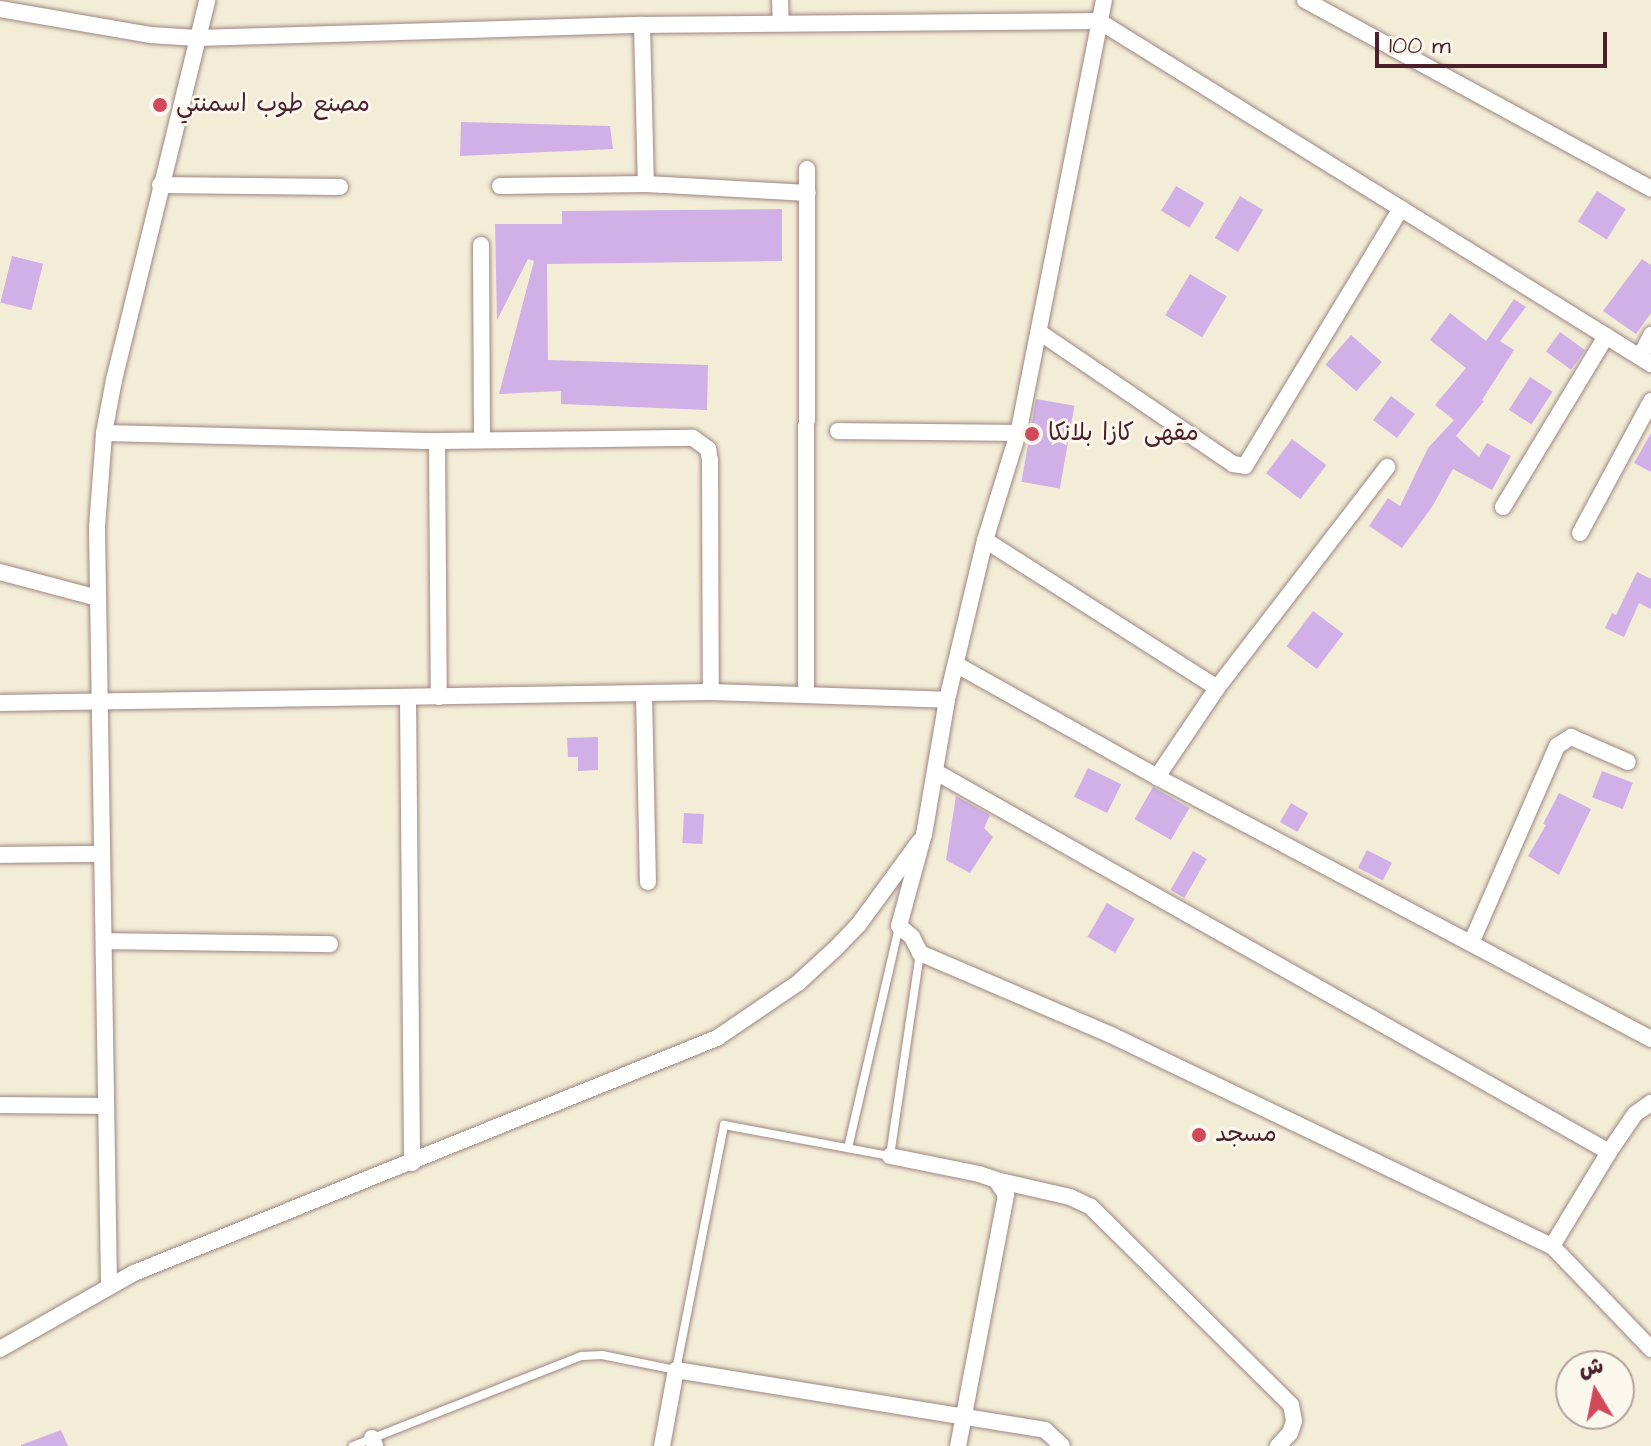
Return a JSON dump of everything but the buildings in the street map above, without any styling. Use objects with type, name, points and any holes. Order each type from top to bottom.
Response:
[{"type":"street","points":[[109,1285],[97,527],[104,433],[160,185],[207,0]]},
{"type":"street","points":[[780,0],[781,23]]},
{"type":"street","points":[[1104,0],[1018,433],[985,540],[947,700],[924,834],[899,926],[912,937],[920,953],[1111,1035],[1552,1246],[1651,1349]]},
{"type":"street","points":[[1305,0],[1651,189]]},
{"type":"street","points":[[0,9],[150,35],[197,38],[642,25],[1099,21],[1645,360],[1651,335]]},
{"type":"street","points":[[642,25],[646,184]]},
{"type":"street","points":[[806,694],[807,169]]},
{"type":"street","points":[[500,186],[646,184],[808,193]]},
{"type":"street","points":[[160,185],[340,187]]},
{"type":"street","points":[[1039,332],[1233,464],[1245,466],[1401,208]]},
{"type":"street","points":[[481,245],[482,438]]},
{"type":"street","points":[[1503,507],[1606,336]]},
{"type":"street","points":[[1580,533],[1651,401]]},
{"type":"street","points":[[838,431],[1018,433]]},
{"type":"street","points":[[104,433],[437,441],[482,438],[693,438],[708,449],[711,692]]},
{"type":"street","points":[[437,441],[439,697]]},
{"type":"street","points":[[1157,777],[1217,688],[1387,467]]},
{"type":"street","points":[[985,540],[1217,688]]},
{"type":"street","points":[[0,572],[98,598]]},
{"type":"street","points":[[957,665],[1157,777],[1472,941],[1651,1039]]},
{"type":"street","points":[[0,703],[711,692],[947,700]]},
{"type":"street","points":[[644,694],[648,882]]},
{"type":"street","points":[[408,698],[412,1163]]},
{"type":"street","points":[[1472,941],[1557,746],[1571,737],[1628,762]]},
{"type":"street","points":[[936,772],[1609,1152]]},
{"type":"street","points":[[0,1349],[46,1325],[109,1285],[650,1067],[748,1020],[798,983],[859,924],[924,834]]},
{"type":"street","points":[[0,855],[101,854]]},
{"type":"street","points":[[104,941],[330,944]]},
{"type":"street","points":[[1552,1246],[1635,1114],[1651,1103]]},
{"type":"street","points":[[0,1105],[105,1106]]},
{"type":"street","points":[[890,1156],[1070,1197],[1091,1207],[1291,1405],[1294,1421],[1290,1433],[1278,1446]]},
{"type":"street","points":[[958,1446],[1004,1210],[1006,1195],[996,1180]]},
{"type":"street","points":[[662,1446],[676,1370],[1045,1430],[1062,1446]]},
{"type":"lane","points":[[848,1148],[899,926]]},
{"type":"lane","points":[[353,1446],[374,1442],[582,1356],[602,1355],[676,1370],[724,1125],[890,1156],[920,953]]},
{"type":"place","name":"مصنع طوب اسمنتي","points":[[160,105]]},
{"type":"place","name":"مقهى كازا بلانكا","points":[[1032,434]]},
{"type":"place","name":"مسجد","points":[[1199,1135]]}]
